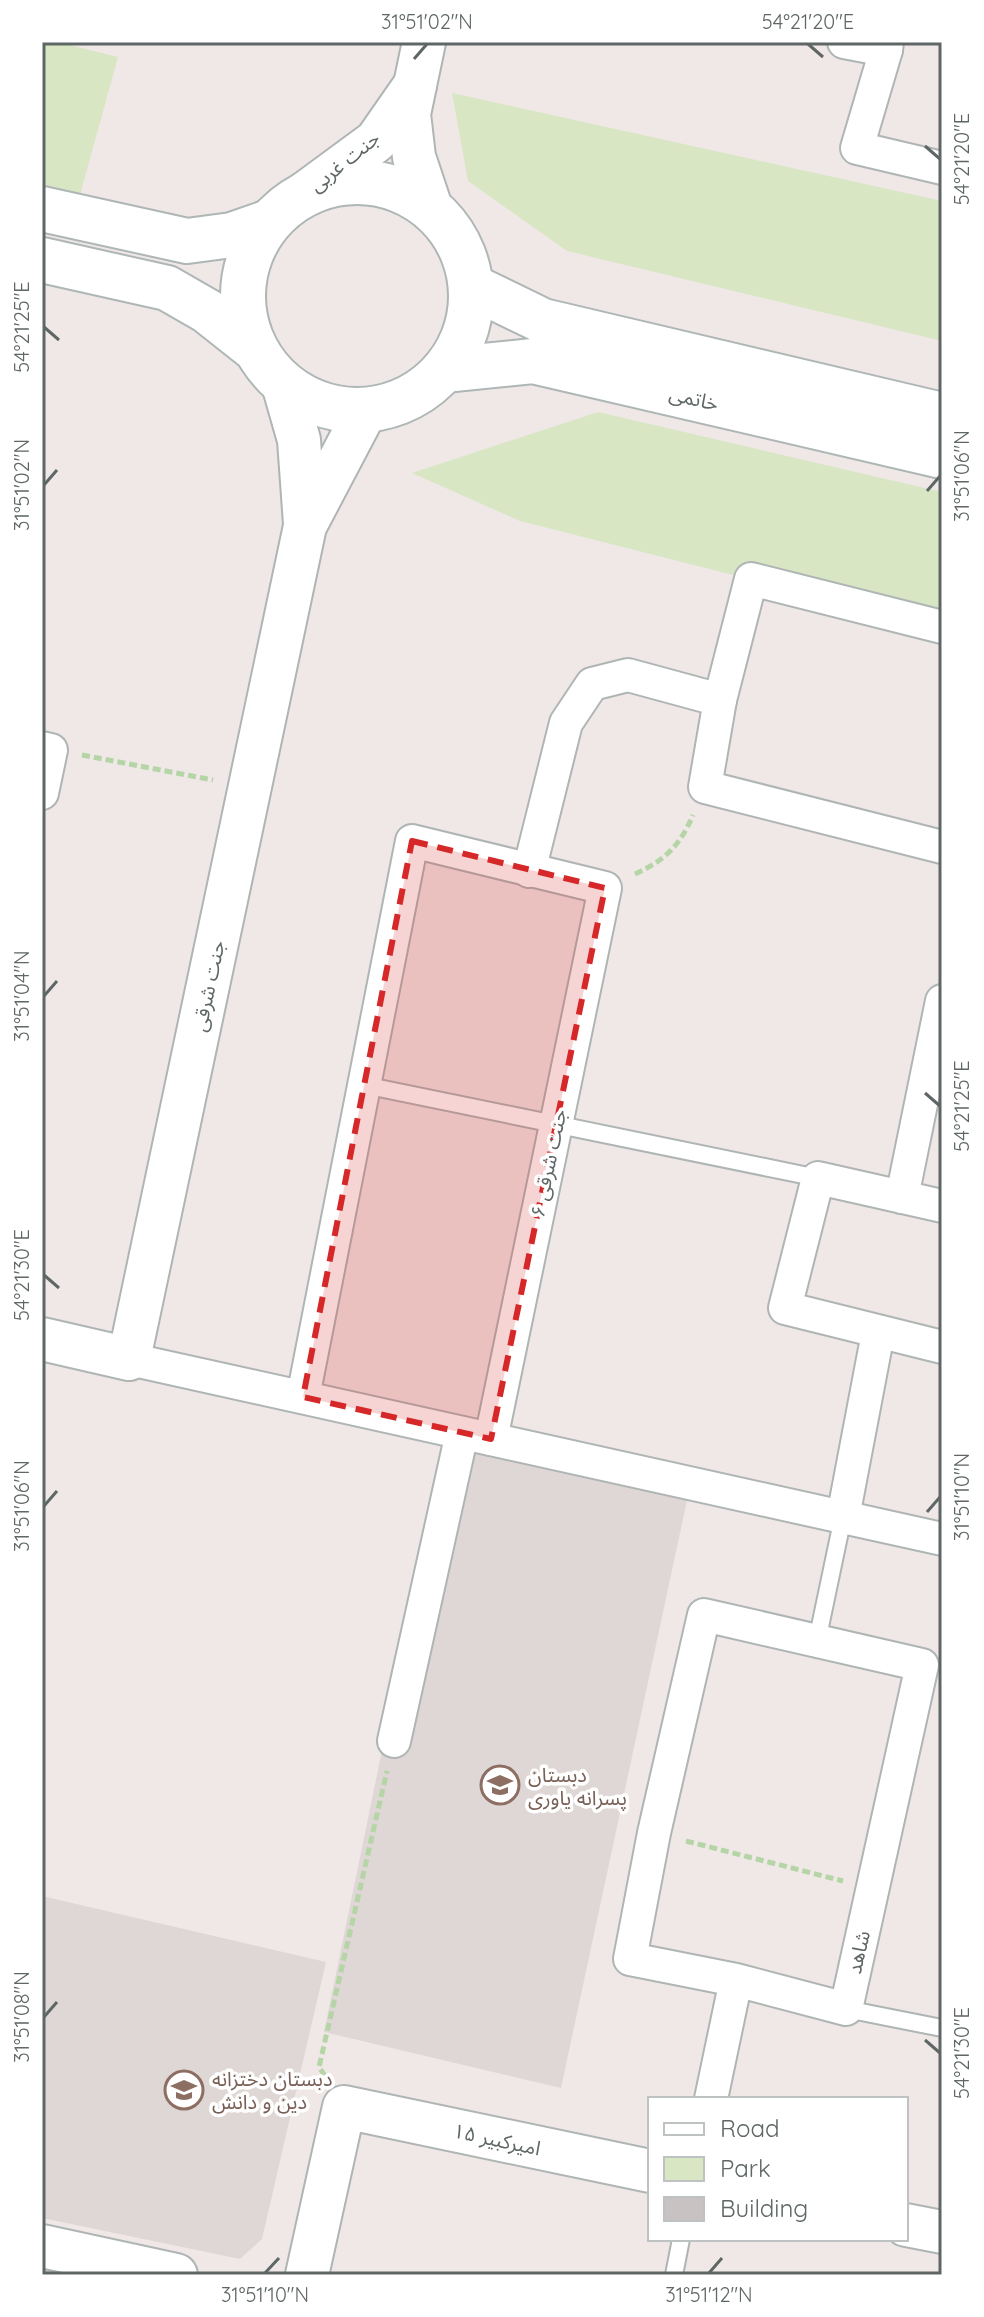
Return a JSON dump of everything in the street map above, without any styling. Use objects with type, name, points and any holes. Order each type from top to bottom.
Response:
[{"type":"main road","points":[[370,182],[402,190],[431,208],[451,230],[464,257],[471,286],[470,316],[460,344],[444,370],[422,390],[396,404],[366,410],[336,409],[308,400],[283,384],[267,368],[255,349],[244,317],[243,284],[251,251],[269,222],[285,206],[304,194],[336,183],[370,182]]},
{"type":"main road","points":[[42,209],[187,241],[232,235],[269,222]]},
{"type":"main road","points":[[42,260],[167,288],[207,311],[255,349]]},
{"type":"main road","name":"خاتمی","points":[[471,286],[543,321],[942,415]]},
{"type":"main road","name":"خاتمی","points":[[444,370],[533,361],[942,456]]},
{"type":"street","name":"جنت غربی","points":[[304,194],[376,141],[415,84],[424,42]]},
{"type":"street","points":[[844,42],[886,46],[857,148],[942,168]]},
{"type":"street","points":[[415,84],[409,114],[412,143],[431,208]]},
{"type":"street","points":[[283,384],[299,440],[305,526]]},
{"type":"street","points":[[305,526],[366,410]]},
{"type":"street","name":"جنت شرقی","points":[[129,1359],[305,526]]},
{"type":"street","points":[[942,627],[751,579],[720,700],[705,787],[942,847]]},
{"type":"street","points":[[529,871],[566,723],[592,684],[628,675],[720,700]]},
{"type":"street","points":[[42,793],[46,749]]},
{"type":"street","points":[[303,1397],[412,841],[605,888]]},
{"type":"street","name":"جنت شرقی ۶","points":[[394,1741],[556,1125],[605,888]]},
{"type":"street","points":[[902,1197],[942,1001]]},
{"type":"street","points":[[942,1206],[818,1178],[785,1308],[942,1347]]},
{"type":"street","points":[[843,1517],[878,1333]]},
{"type":"street","points":[[42,1339],[942,1539]]},
{"type":"street","points":[[817,1641],[704,1615],[654,1833],[630,1959],[736,1980],[846,2009]]},
{"type":"street","name":"شاهد","points":[[817,1641],[922,1665],[846,2009]]},
{"type":"street","points":[[711,2097],[736,1980]]},
{"type":"street","points":[[307,2275],[344,2107]]},
{"type":"street","name":"امیرکبیر ۱۵","points":[[344,2107],[648,2171]]},
{"type":"street","points":[[908,2225],[942,2232]]},
{"type":"street","points":[[42,2246],[176,2275]]},
{"type":"lane","points":[[364,1085],[818,1178]]},
{"type":"lane","points":[[817,1641],[843,1517]]},
{"type":"lane","points":[[846,2009],[942,2028]]},
{"type":"lane","points":[[674,2275],[681,2241]]},
{"type":"path","points":[[46,749],[250,787]]},
{"type":"path","points":[[605,888],[661,862],[688,827],[705,787]]},
{"type":"path","points":[[344,2107],[319,2067],[394,1741]]},
{"type":"path","points":[[654,1833],[873,1888]]},
{"type":"highlighted area","points":[[412,841],[605,888],[491,1439],[303,1397]]},
{"type":"shaded area","name":"دبستان پسرانه یاوری","points":[[471,1449],[689,1491],[561,2088],[324,2032],[427,1532]]},
{"type":"shaded area","name":"دبستان دختزانه دین و دانش","points":[[42,1896],[326,1962],[262,2239],[240,2259],[42,2218]]},
{"type":"green space","points":[[42,42],[58,42],[118,57],[80,195],[42,186]]},
{"type":"green space","points":[[452,93],[942,201],[942,341],[567,251],[468,181]]},
{"type":"green space","points":[[598,412],[942,492],[942,628],[520,521],[412,473]]},
{"type":"building","points":[[42,2236],[137,2257],[133,2275],[42,2275]]},
{"type":"place","name":"دبستان پسرانه یاوری","points":[[500,1785]]},
{"type":"place","name":"دبستان دختزانه دین و دانش","points":[[184,2090]]}]
